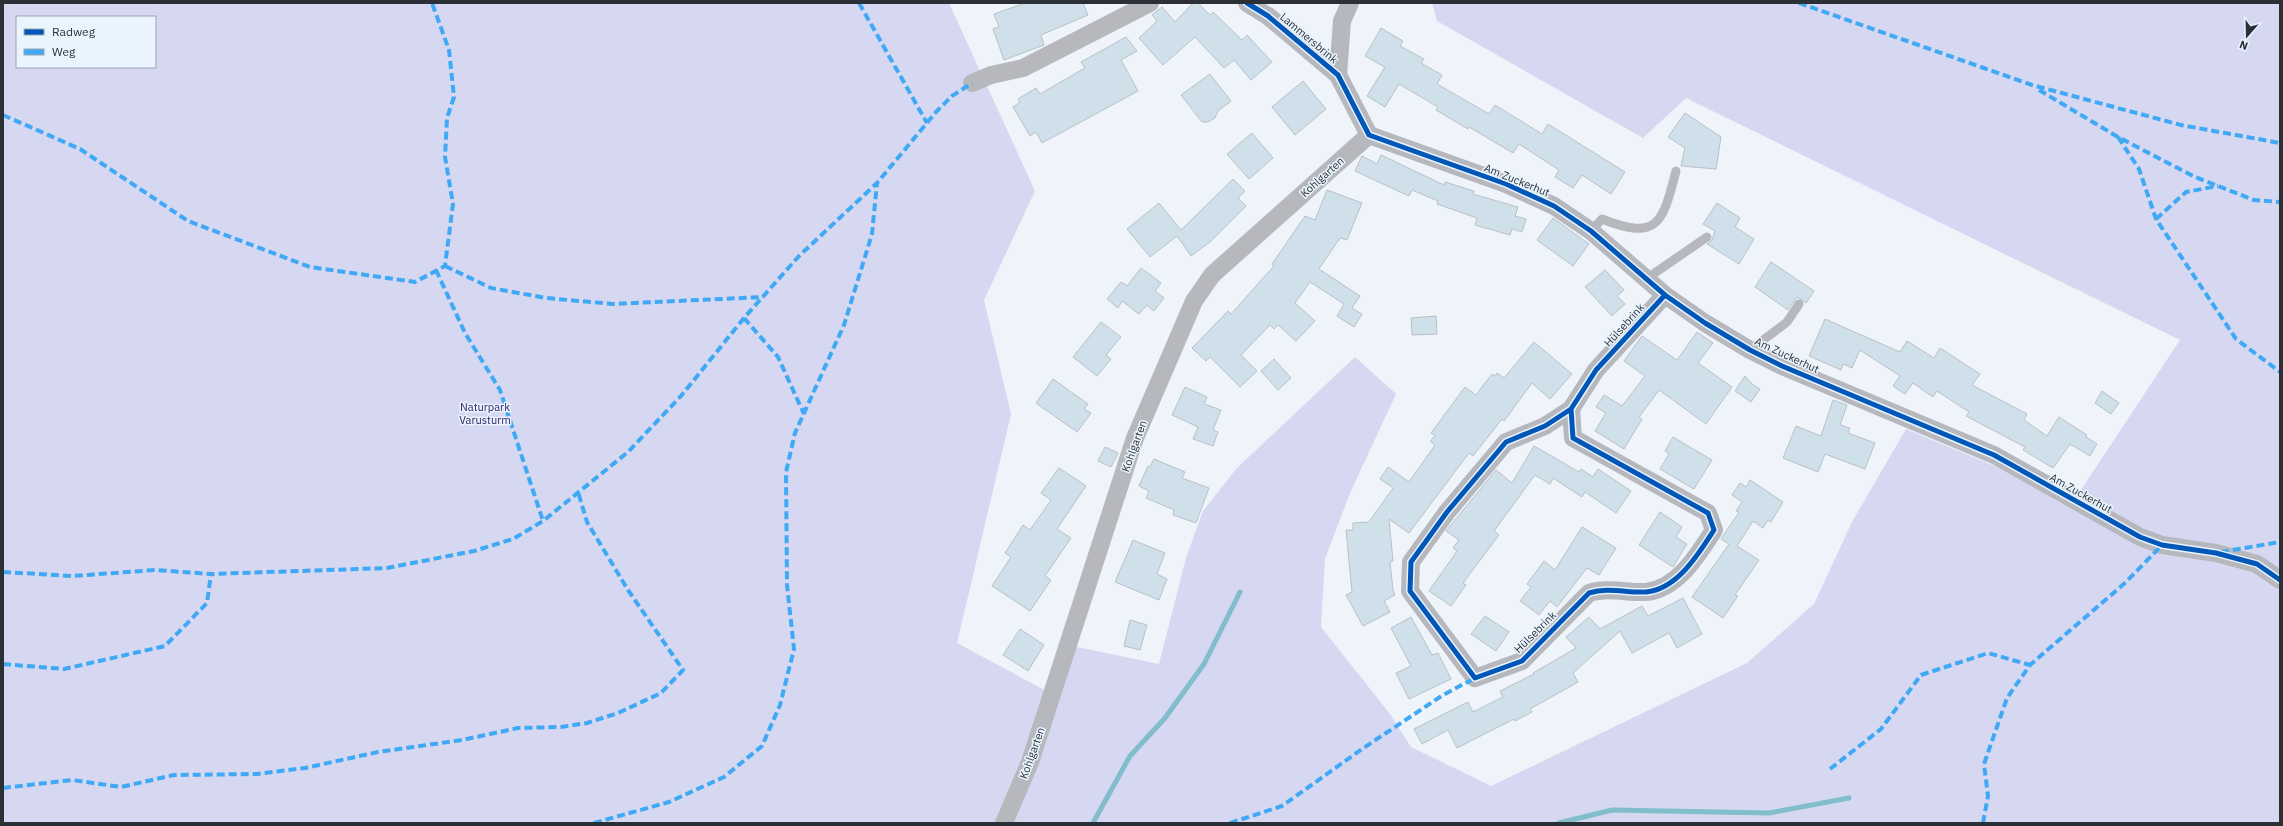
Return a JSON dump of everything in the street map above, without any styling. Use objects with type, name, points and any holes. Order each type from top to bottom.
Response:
[{"type":"street","points":[[972,84],[992,75],[1023,68],[1150,3]]},
{"type":"street","name":"Lammersbrink","points":[[1247,3],[1268,16],[1338,75]]},
{"type":"street","points":[[1350,3],[1342,21],[1338,75],[1369,135]]},
{"type":"street","name":"Am Zuckerhut","points":[[1369,135],[1506,184],[1554,206],[1591,231],[1665,295],[1705,323],[1750,350],[1994,455],[2140,537],[2162,545],[2216,553],[2257,564],[2280,580]]},
{"type":"street","name":"Kohlgarten","points":[[1004,823],[1030,762],[1135,438],[1194,301],[1212,275],[1369,135]]},
{"type":"street","name":"Hülsebrink","points":[[1571,409],[1573,438],[1708,513],[1714,530],[1692,564],[1670,582],[1648,592],[1600,590],[1589,593],[1522,661],[1475,678],[1410,591],[1411,562],[1447,512],[1506,442],[1545,426],[1571,409],[1596,370],[1665,295]]},
{"type":"lane","points":[[1591,231],[1602,219],[1632,229],[1646,228],[1653,225],[1664,213],[1676,171]]},
{"type":"lane","points":[[1646,279],[1707,237]]},
{"type":"lane","points":[[1750,350],[1787,322],[1798,304]]},
{"type":"green space","name":"Naturpark Varusturm","points":[[3,3],[949,3],[1035,191],[984,300],[1011,414],[957,643],[1050,693],[1072,646],[1159,664],[1186,558],[1203,511],[1237,468],[1355,357],[1396,394],[1350,493],[1325,559],[1321,627],[1390,714],[1411,747],[1491,786],[1747,663],[1814,604],[1852,522],[1906,429],[1999,468],[2069,508],[2180,340],[1686,98],[1643,138],[1437,21],[1432,3],[2280,3],[2280,823],[3,823]]},
{"type":"building","points":[[1025,3],[1083,3],[1088,15],[1041,35],[1044,45],[1004,60],[993,29],[999,27],[994,14]]},
{"type":"building","points":[[1193,3],[1198,3],[1210,15],[1213,12],[1242,40],[1247,35],[1272,62],[1251,80],[1234,60],[1224,68],[1195,37],[1163,65],[1139,38],[1157,21],[1152,15],[1162,7],[1175,22]]},
{"type":"building","points":[[1381,28],[1403,41],[1400,46],[1424,59],[1421,63],[1442,75],[1437,84],[1489,114],[1495,105],[1542,134],[1548,124],[1625,172],[1611,194],[1582,175],[1573,188],[1555,177],[1559,170],[1519,144],[1513,153],[1469,127],[1468,129],[1436,110],[1438,107],[1399,84],[1385,107],[1367,96],[1385,67],[1365,56]]},
{"type":"building","points":[[1126,37],[1137,51],[1121,60],[1138,91],[1042,143],[1036,132],[1030,136],[1013,107],[1020,102],[1018,99],[1036,88],[1040,94],[1085,68],[1081,62]]},
{"type":"building","points":[[1210,74],[1231,101],[1218,111],[1215,118],[1208,122],[1202,122],[1181,95]]},
{"type":"building","points":[[1303,81],[1326,109],[1295,135],[1272,107]]},
{"type":"building","points":[[1685,113],[1721,137],[1716,169],[1681,166],[1685,148],[1668,137]]},
{"type":"building","points":[[1252,133],[1273,158],[1249,179],[1227,154]]},
{"type":"building","points":[[1381,155],[1444,185],[1445,182],[1474,191],[1473,194],[1518,207],[1515,216],[1526,219],[1522,232],[1512,229],[1510,235],[1475,225],[1477,218],[1437,204],[1438,201],[1412,190],[1409,196],[1355,171],[1362,156],[1377,164]]},
{"type":"building","points":[[1233,179],[1245,191],[1238,198],[1246,206],[1210,242],[1191,256],[1177,236],[1150,257],[1127,229],[1159,203],[1181,230]]},
{"type":"building","points":[[1327,190],[1362,203],[1347,240],[1340,238],[1319,269],[1360,296],[1352,308],[1362,314],[1354,327],[1337,316],[1344,304],[1310,282],[1295,303],[1315,321],[1296,341],[1278,325],[1274,329],[1270,325],[1241,355],[1257,371],[1240,387],[1210,357],[1206,361],[1192,348],[1228,311],[1231,314],[1274,266],[1272,264],[1305,216],[1315,220]]},
{"type":"building","points":[[1717,203],[1740,218],[1735,227],[1754,239],[1739,264],[1707,244],[1712,240],[1715,231],[1703,224]]},
{"type":"building","points":[[1553,218],[1589,244],[1573,266],[1537,240]]},
{"type":"building","points":[[1771,262],[1814,291],[1806,303],[1797,297],[1788,310],[1755,287]]},
{"type":"building","points":[[1141,268],[1161,283],[1155,291],[1164,298],[1154,311],[1147,305],[1139,314],[1122,301],[1118,308],[1107,299],[1121,282],[1127,286]]},
{"type":"building","points":[[1605,270],[1624,290],[1617,296],[1625,304],[1612,316],[1585,287]]},
{"type":"building","points":[[1436,316],[1437,334],[1412,335],[1411,318]]},
{"type":"building","points":[[1825,319],[1900,352],[1907,341],[1934,358],[1940,348],[1980,374],[1972,385],[2027,414],[2024,420],[2047,436],[2059,417],[2087,435],[2086,437],[2097,444],[2090,456],[2070,444],[2053,468],[2023,450],[2025,447],[1966,416],[1969,412],[1937,391],[1933,397],[1913,383],[1905,394],[1893,386],[1900,376],[1860,350],[1852,368],[1843,364],[1841,370],[1809,356]]},
{"type":"building","points":[[1101,322],[1121,337],[1106,355],[1111,359],[1097,376],[1073,357]]},
{"type":"building","points":[[1697,332],[1713,343],[1698,363],[1732,387],[1706,424],[1659,390],[1639,417],[1642,419],[1624,449],[1595,431],[1606,413],[1596,407],[1604,395],[1622,406],[1645,376],[1624,361],[1642,336],[1677,360]]},
{"type":"building","points":[[1534,342],[1572,374],[1550,399],[1532,383],[1504,421],[1502,419],[1473,456],[1469,453],[1409,533],[1389,519],[1393,561],[1390,562],[1393,590],[1395,595],[1384,601],[1390,612],[1363,626],[1346,595],[1352,592],[1346,530],[1353,530],[1353,523],[1369,522],[1393,488],[1380,479],[1388,467],[1409,482],[1435,445],[1430,441],[1435,436],[1431,433],[1465,387],[1476,395],[1492,374],[1495,376],[1497,373],[1504,378]]},
{"type":"building","points":[[1274,359],[1291,378],[1278,390],[1261,371]]},
{"type":"building","points":[[1745,376],[1752,384],[1760,389],[1751,402],[1735,391]]},
{"type":"building","points":[[1053,379],[1088,404],[1084,409],[1091,413],[1077,432],[1036,403]]},
{"type":"building","points":[[1185,387],[1207,397],[1204,404],[1221,410],[1213,430],[1218,432],[1213,446],[1193,439],[1198,427],[1172,415]]},
{"type":"building","points":[[2102,391],[2119,403],[2111,414],[2095,403]]},
{"type":"building","points":[[1833,400],[1847,405],[1840,425],[1850,428],[1848,433],[1875,443],[1865,469],[1825,454],[1818,472],[1783,458],[1796,426],[1821,436]]},
{"type":"building","points":[[1673,437],[1712,460],[1694,489],[1660,469],[1669,454],[1665,451]]},
{"type":"building","points":[[1534,446],[1579,472],[1581,469],[1593,477],[1598,469],[1631,491],[1616,513],[1585,492],[1582,497],[1553,478],[1550,484],[1535,475],[1494,531],[1499,535],[1463,583],[1466,585],[1451,606],[1429,591],[1457,551],[1453,548],[1459,540],[1446,531],[1496,470],[1512,483]]},
{"type":"building","points":[[1105,447],[1118,453],[1111,467],[1098,461]]},
{"type":"building","points":[[1154,459],[1185,472],[1182,478],[1209,488],[1196,523],[1173,515],[1174,510],[1146,498],[1149,491],[1139,486],[1148,466],[1150,467]]},
{"type":"building","points":[[1059,468],[1086,486],[1057,529],[1071,538],[1045,576],[1051,580],[1030,611],[992,586],[1011,557],[1005,553],[1023,525],[1030,530],[1051,500],[1041,493]]},
{"type":"building","points":[[1750,480],[1783,502],[1771,522],[1768,520],[1763,528],[1753,521],[1737,546],[1759,560],[1735,595],[1738,596],[1723,618],[1692,597],[1729,544],[1721,539],[1739,512],[1736,511],[1742,502],[1732,495],[1740,483],[1746,487]]},
{"type":"building","points":[[1660,512],[1682,527],[1676,537],[1687,544],[1673,567],[1639,545]]},
{"type":"building","points":[[1582,527],[1616,548],[1599,575],[1587,568],[1557,607],[1550,601],[1539,615],[1520,601],[1531,587],[1527,584],[1544,561],[1555,570]]},
{"type":"building","points":[[1133,540],[1165,553],[1157,574],[1167,579],[1159,600],[1115,582]]},
{"type":"building","points":[[1683,598],[1702,634],[1677,648],[1669,633],[1632,653],[1620,631],[1573,673],[1578,682],[1530,709],[1532,712],[1515,721],[1514,719],[1457,748],[1448,730],[1422,744],[1414,729],[1468,702],[1473,712],[1503,697],[1500,691],[1534,674],[1533,673],[1576,648],[1566,637],[1589,617],[1600,629],[1642,606],[1648,616]]},
{"type":"building","points":[[1485,616],[1509,632],[1496,651],[1471,634]]},
{"type":"building","points":[[1411,617],[1432,655],[1438,653],[1451,679],[1409,699],[1396,673],[1411,666],[1391,628]]},
{"type":"building","points":[[1130,620],[1147,625],[1140,650],[1124,646]]},
{"type":"building","points":[[1020,629],[1044,645],[1028,671],[1003,655]]},
{"type":"waterway","points":[[1093,823],[1130,756],[1165,718],[1204,664],[1240,592]]},
{"type":"waterway","points":[[1559,823],[1612,810],[1769,813],[1849,798]]},
{"type":"marked path","points":[[3,115],[80,149],[188,221],[310,267],[415,282],[445,266],[453,204],[445,157],[447,118],[454,97],[449,50],[432,3]]},
{"type":"marked path","points":[[859,3],[927,123]]},
{"type":"marked path","points":[[1799,3],[2032,85],[2181,125],[2280,143]]},
{"type":"marked path","points":[[3,572],[73,576],[155,570],[211,574],[387,568],[474,551],[513,539],[543,521],[628,452],[681,396],[744,318],[799,256],[877,183],[936,112],[952,96],[972,83]]},
{"type":"marked path","points":[[2039,90],[2118,137],[2195,177],[2254,200],[2280,202]]},
{"type":"marked path","points":[[2118,137],[2139,169],[2156,219],[2236,339],[2280,372]]},
{"type":"marked path","points":[[594,823],[669,802],[724,777],[762,746],[780,705],[794,649],[787,585],[786,472],[795,433],[844,325],[872,234],[877,183]]},
{"type":"marked path","points":[[2156,219],[2186,192],[2218,186]]},
{"type":"marked path","points":[[445,266],[491,288],[546,298],[613,304],[763,297]]},
{"type":"marked path","points":[[436,270],[465,333],[500,390],[543,521]]},
{"type":"marked path","points":[[744,318],[778,357],[804,414]]},
{"type":"marked path","points":[[3,788],[72,780],[121,787],[174,775],[257,774],[305,768],[378,752],[462,740],[518,728],[561,727],[587,723],[618,713],[661,693],[683,670],[628,590],[587,522],[578,492]]},
{"type":"marked path","points":[[2221,552],[2280,542]]},
{"type":"marked path","points":[[1983,823],[1988,796],[1984,764],[2007,698],[2030,665],[2125,583],[2162,545]]},
{"type":"marked path","points":[[3,664],[64,669],[165,646],[207,603],[211,574]]},
{"type":"marked path","points":[[1830,769],[1881,729],[1921,675],[1988,653],[2030,665]]},
{"type":"marked path","points":[[1230,823],[1282,806],[1362,749],[1443,695],[1475,678]]},
{"type":"cycle path","points":[[1247,3],[1268,16],[1338,75],[1369,135],[1506,184],[1554,206],[1591,231],[1665,295],[1705,323],[1750,350],[1782,366],[1994,455],[2140,537],[2162,545],[2216,553],[2257,564],[2280,580]]},
{"type":"cycle path","points":[[1571,409],[1545,426],[1506,442],[1447,512],[1411,562],[1410,591],[1475,678],[1522,661],[1589,593],[1603,590],[1646,592],[1668,584],[1678,577],[1694,559],[1714,530],[1708,513],[1573,438],[1571,409],[1596,370],[1665,295]]}]
